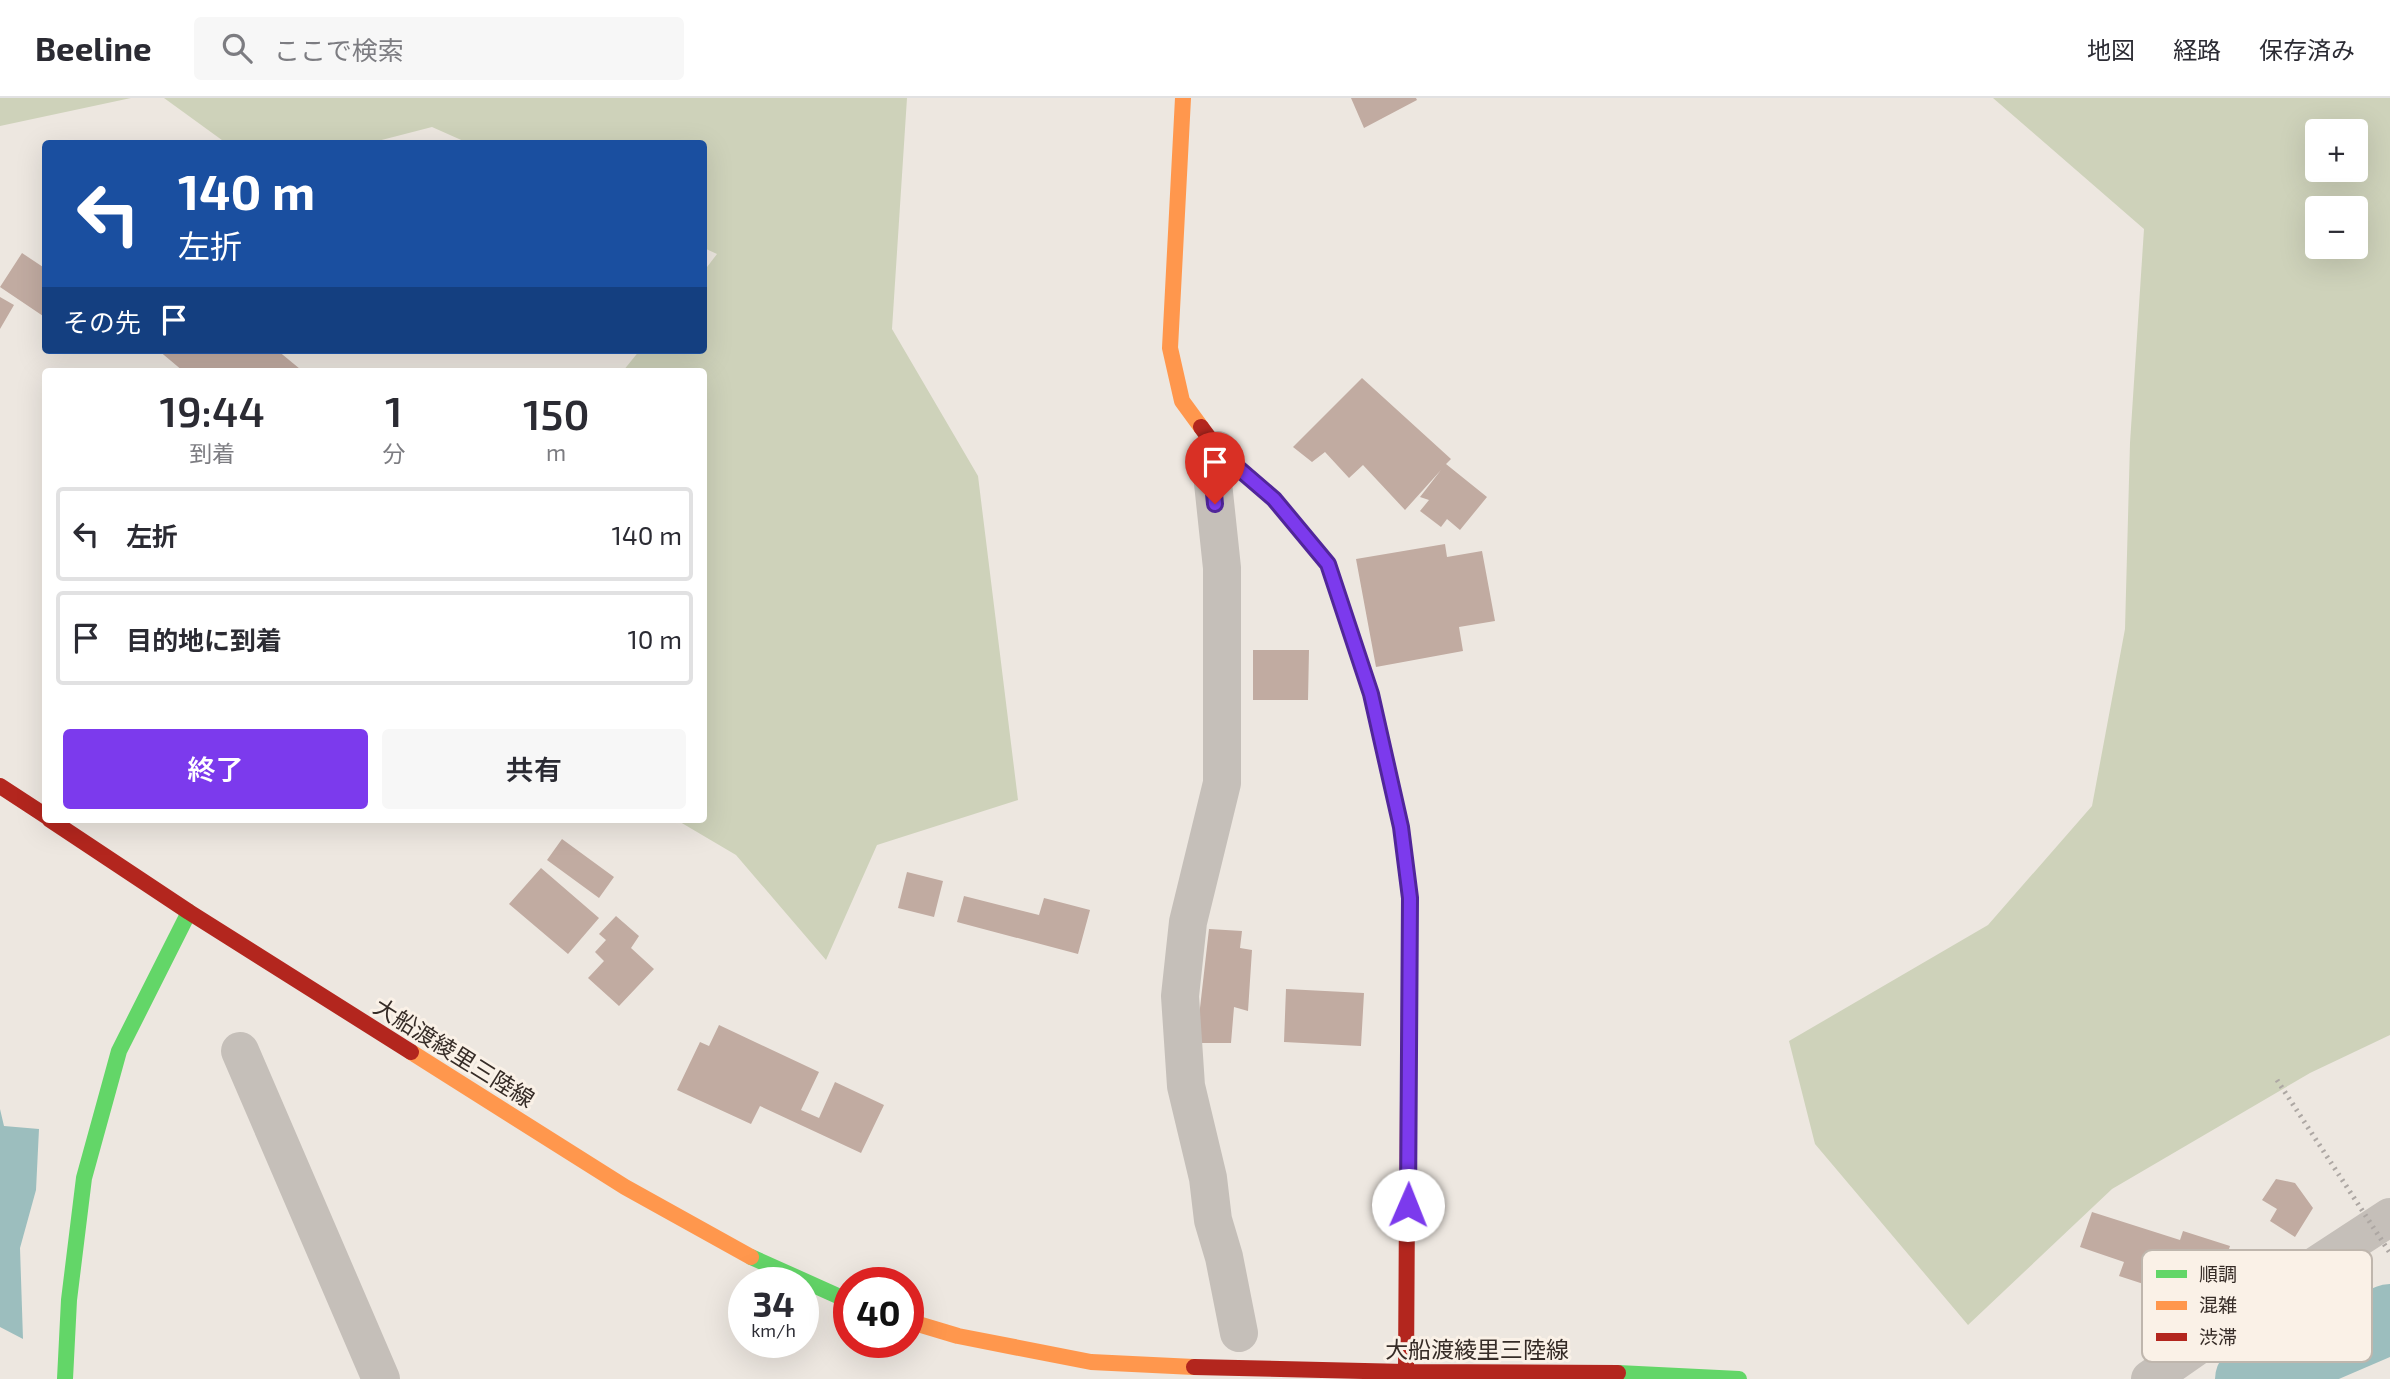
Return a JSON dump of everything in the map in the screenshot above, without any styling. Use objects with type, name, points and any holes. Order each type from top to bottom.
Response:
[{"type":"main road","points":[[1183,98],[1170,348],[1182,401],[1217,450],[1274,499],[1328,564],[1371,694],[1401,827],[1410,898],[1406,1372]]},
{"type":"main road","name":"大船渡綾里三陸線","points":[[0,786],[42,815]]},
{"type":"main road","name":"大船渡綾里三陸線","points":[[55,823],[189,912],[625,1187],[732,1248],[833,1294]]},
{"type":"main road","points":[[65,1379],[69,1300],[84,1178],[119,1051],[189,912]]},
{"type":"main road","name":"大船渡綾里三陸線","points":[[924,1326],[958,1336],[1091,1362],[1213,1373],[1635,1373],[1739,1379]]},
{"type":"street","points":[[1217,450],[1213,483],[1222,568],[1222,783],[1188,922],[1180,996],[1186,1086],[1208,1178],[1213,1220],[1224,1257],[1239,1333]]},
{"type":"street","points":[[240,1051],[381,1379]]},
{"type":"street","points":[[2340,1250],[2390,1217]]},
{"type":"street","points":[[2150,1379],[2175,1362]]},
{"type":"green space","points":[[0,98],[131,98],[0,126]]},
{"type":"green space","points":[[164,98],[907,98],[892,329],[978,476],[1018,800],[877,845],[826,960],[736,855],[682,823],[707,823],[707,368],[625,368],[637,354],[707,354],[707,267],[717,254],[707,249],[707,140],[461,140],[432,127],[382,140],[222,140]]},
{"type":"green space","points":[[1993,98],[2390,98],[2390,1035],[2310,1073],[2112,1189],[1968,1325],[1815,1144],[1789,1041],[1988,925],[2092,806],[2125,629],[2130,443],[2144,229]]},
{"type":"water","points":[[0,1109],[4,1126],[39,1129],[36,1190],[20,1248],[23,1339],[0,1327]]},
{"type":"building","points":[[1351,98],[1416,98],[1417,100],[1364,128]]},
{"type":"building","points":[[22,253],[42,266],[42,315],[0,287]]},
{"type":"building","points":[[0,297],[14,305],[0,329]]},
{"type":"building","points":[[163,354],[282,354],[299,368],[179,368]]},
{"type":"building","points":[[1362,378],[1451,459],[1446,464],[1487,497],[1460,530],[1447,519],[1441,527],[1420,511],[1429,500],[1420,497],[1441,470],[1405,510],[1363,465],[1349,478],[1325,452],[1312,462],[1293,447]]},
{"type":"building","points":[[1445,544],[1447,557],[1482,551],[1495,621],[1459,627],[1463,651],[1376,667],[1356,559]]},
{"type":"building","points":[[1253,650],[1309,650],[1308,700],[1253,700]]},
{"type":"building","points":[[562,839],[614,877],[599,898],[547,860]]},
{"type":"building","points":[[541,868],[599,918],[568,954],[509,904]]},
{"type":"building","points":[[907,872],[943,881],[934,917],[898,908]]},
{"type":"building","points":[[964,896],[1039,915],[1044,898],[1090,910],[1078,954],[957,922]]},
{"type":"building","points":[[616,916],[639,936],[631,948],[654,969],[619,1006],[588,978],[604,961],[595,952],[606,940],[599,934]]},
{"type":"building","points":[[1209,929],[1242,931],[1240,948],[1252,950],[1248,1011],[1234,1007],[1231,1043],[1196,1043]]},
{"type":"building","points":[[1286,989],[1364,993],[1361,1046],[1284,1042]]},
{"type":"building","points":[[719,1025],[819,1072],[801,1110],[819,1118],[835,1082],[884,1105],[861,1153],[760,1106],[751,1124],[677,1090],[700,1042],[709,1046]]},
{"type":"building","points":[[2276,1179],[2295,1183],[2313,1208],[2295,1237],[2270,1221],[2277,1209],[2262,1200]]},
{"type":"building","points":[[2092,1212],[2180,1240],[2183,1231],[2230,1246],[2229,1250],[2142,1250],[2142,1284],[2119,1276],[2124,1262],[2080,1247]]},
{"type":"waterway","points":[[2372,1327],[2390,1319]]},
{"type":"waterway","points":[[2250,1379],[2290,1362]]},
{"type":"railway","points":[[2277,1080],[2390,1253]]},
{"type":"traffic: fast","points":[[65,1379],[69,1300],[84,1178],[119,1051],[189,912]]},
{"type":"traffic: fast","points":[[751,1257],[833,1294]]},
{"type":"traffic: fast","points":[[1618,1373],[1739,1379]]},
{"type":"traffic: slow","points":[[1183,98],[1170,348],[1182,401],[1201,427]]},
{"type":"traffic: slow","points":[[1370,691],[1401,827],[1410,898],[1407,1202]]},
{"type":"traffic: slow","points":[[411,1052],[625,1187],[751,1257]]},
{"type":"traffic: slow","points":[[924,1326],[958,1336],[1091,1362],[1194,1367]]},
{"type":"traffic: jam","points":[[1201,427],[1218,450],[1274,499],[1328,564],[1370,691]]},
{"type":"traffic: jam","points":[[0,786],[42,813]]},
{"type":"traffic: jam","points":[[55,823],[189,912],[411,1052]]},
{"type":"traffic: jam","points":[[1406,1372],[1407,1202]]},
{"type":"traffic: jam","points":[[1194,1367],[1618,1373]]},
{"type":"route","points":[[1215,504],[1213,483],[1217,450],[1274,499],[1328,564],[1371,694],[1401,827],[1410,898],[1408,1205]]}]
